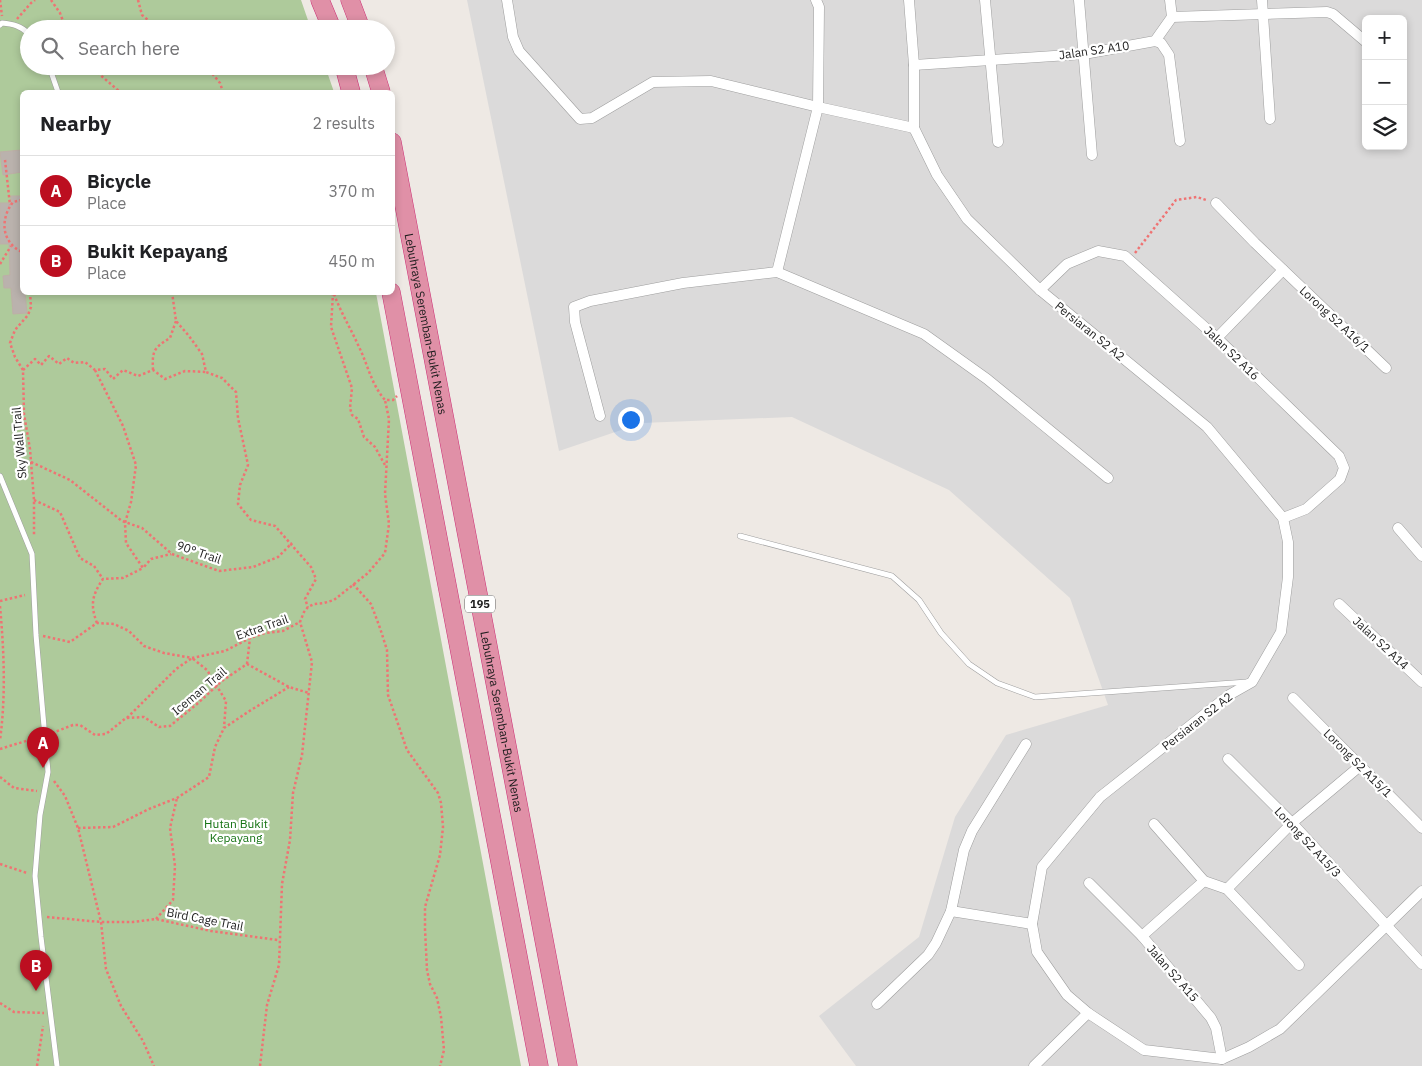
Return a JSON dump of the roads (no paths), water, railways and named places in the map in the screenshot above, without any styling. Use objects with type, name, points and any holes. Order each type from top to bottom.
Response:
[{"type":"highway","points":[[320,0],[328,20]]},
{"type":"highway","points":[[350,0],[358,20]]},
{"type":"highway","points":[[346,75],[350,90]]},
{"type":"highway","points":[[376,75],[380,90]]},
{"type":"highway","name":"Lebuhraya Seremban-Bukit Nenas","points":[[395,158],[568,1066]]},
{"type":"highway","name":"195","points":[[392,295],[539,1066]]},
{"type":"street","points":[[507,0],[513,37],[519,52],[580,119],[592,118],[653,82],[711,80],[818,107],[914,128]]},
{"type":"street","points":[[777,272],[818,107],[819,6],[816,0]]},
{"type":"street","name":"Persiaran S2 A2","points":[[909,0],[914,66],[914,128],[937,175],[967,219],[1040,290],[1207,427],[1283,518],[1288,542],[1288,577],[1280,632],[1252,682],[1229,695],[1100,797],[1042,867],[1032,924],[1037,952],[1067,995],[1088,1013],[1144,1050],[1222,1059],[1250,1047],[1280,1030],[1422,891]]},
{"type":"street","points":[[985,0],[998,142]]},
{"type":"street","points":[[1079,0],[1092,155]]},
{"type":"street","points":[[1170,0],[1172,17],[1155,41],[1161,42],[1169,55],[1180,141]]},
{"type":"street","points":[[1262,0],[1270,119]]},
{"type":"street","points":[[1172,17],[1327,12],[1333,14],[1362,39]]},
{"type":"street","name":"Jalan S2 A10","points":[[914,66],[1084,54],[1155,41]]},
{"type":"street","name":"Lorong S2 A16/1","points":[[1216,203],[1386,368]]},
{"type":"street","name":"Jalan S2 A16","points":[[1040,290],[1067,264],[1098,252],[1125,256],[1217,338],[1339,456],[1344,468],[1340,479],[1306,509],[1283,518]]},
{"type":"street","points":[[1217,338],[1283,270]]},
{"type":"street","points":[[600,416],[575,322],[574,307],[590,301],[683,283],[777,272],[924,334],[987,379],[1108,478]]},
{"type":"street","points":[[1398,528],[1422,556]]},
{"type":"street","name":"Jalan S2 A14","points":[[1339,604],[1422,682]]},
{"type":"street","name":"Lorong S2 A15/1","points":[[1293,698],[1422,828]]},
{"type":"street","points":[[877,1004],[928,955],[936,943],[951,911],[964,850],[972,831],[1026,744]]},
{"type":"street","name":"Lorong S2 A15/3","points":[[1228,759],[1292,823],[1422,964]]},
{"type":"street","points":[[1227,889],[1292,823],[1360,766]]},
{"type":"street","points":[[1154,824],[1204,881],[1227,889],[1299,965]]},
{"type":"street","name":"Jalan S2 A15","points":[[1204,881],[1142,936],[1212,1018],[1216,1028],[1222,1059]]},
{"type":"street","points":[[1089,883],[1142,936]]},
{"type":"street","points":[[951,911],[1032,924]]},
{"type":"street","points":[[1034,1066],[1088,1013]]},
{"type":"lane","points":[[1,24],[13,24],[20,27]]},
{"type":"lane","points":[[51,75],[57,90]]},
{"type":"lane","points":[[0,476],[32,554],[36,635],[48,772],[40,814],[35,876],[57,1066]]},
{"type":"lane","points":[[740,536],[892,576],[919,600],[941,633],[969,664],[997,683],[1035,697],[1252,682]]},
{"type":"place","name":"Bicycle","points":[[43,768]]},
{"type":"place","name":"Bukit Kepayang","points":[[36,991]]},
{"type":"park label","name":"Hutan Bukit Kepayang","points":[[236,830]]}]
